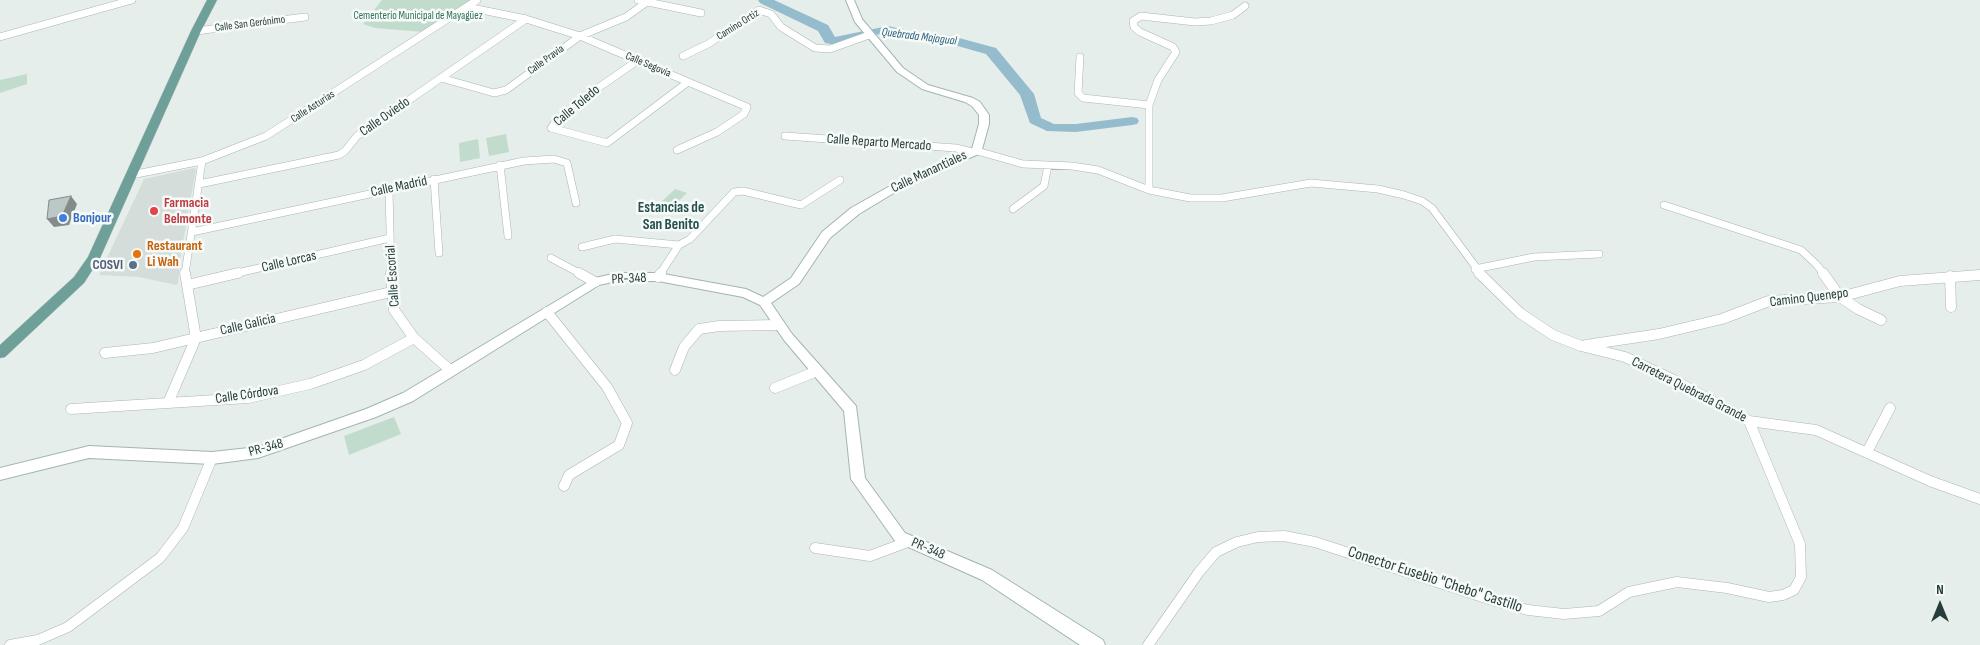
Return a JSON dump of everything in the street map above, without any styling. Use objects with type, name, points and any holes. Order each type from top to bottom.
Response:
[{"type":"main road","points":[[0,353],[79,280],[94,258],[196,31],[212,0]]},
{"type":"street","points":[[0,37],[132,0]]},
{"type":"street","name":"Calle Asturias","points":[[131,175],[202,161],[246,145],[279,129],[477,0]]},
{"type":"street","points":[[638,0],[701,12]]},
{"type":"street","name":"Calle Manantiales","points":[[764,302],[795,280],[826,235],[854,211],[903,183],[975,151],[984,124],[984,116],[976,104],[918,84],[900,70],[858,20],[850,0]]},
{"type":"street","name":"Calle Pravia","points":[[441,78],[494,92],[506,90],[580,36],[626,17],[647,2]]},
{"type":"street","points":[[1149,190],[1149,105],[1158,80],[1176,52],[1172,47],[1140,32],[1133,24],[1135,19],[1141,16],[1195,22],[1211,21],[1232,15],[1240,11],[1244,6]]},
{"type":"street","name":"Calle Segovia","points":[[467,7],[526,19],[580,36],[743,105],[747,110],[717,132],[678,150]]},
{"type":"street","name":"Camino Ortiz","points":[[683,56],[708,44],[759,10],[771,14],[781,27],[815,48],[830,48],[869,35]]},
{"type":"street","name":"Calle San Gerónimo","points":[[196,31],[305,17]]},
{"type":"street","name":"Calle Oviedo","points":[[199,184],[338,155],[346,151],[357,136],[526,19]]},
{"type":"street","points":[[1080,57],[1078,92],[1083,98],[1149,105]]},
{"type":"street","name":"Calle Toledo","points":[[637,61],[582,99],[557,120],[551,128],[608,144],[688,82]]},
{"type":"street","name":"Calle Reparto Mercado","points":[[785,136],[975,151]]},
{"type":"street","name":"Carretera Quebrada Grande","points":[[975,151],[1013,162],[1072,166],[1098,170],[1149,190],[1174,196],[1222,198],[1312,183],[1355,186],[1393,192],[1422,201],[1432,208],[1474,269],[1520,313],[1554,335],[1581,346],[1625,357],[1674,380],[1749,421],[1816,430],[1937,484],[1980,499]]},
{"type":"street","name":"Calle Madrid","points":[[192,232],[500,165],[554,159],[567,162],[576,203]]},
{"type":"street","points":[[168,403],[196,338],[185,274],[202,161]]},
{"type":"street","points":[[500,165],[508,236]]},
{"type":"street","points":[[1013,209],[1044,186],[1048,165]]},
{"type":"street","points":[[434,179],[439,253]]},
{"type":"street","points":[[658,277],[679,246],[690,239],[734,192],[743,191],[801,205],[840,180]]},
{"type":"street","name":"Calle Escorial","points":[[389,189],[391,292],[394,310],[414,338],[450,370]]},
{"type":"street","points":[[1664,205],[1801,250],[1816,264],[1840,297],[1858,309],[1881,320]]},
{"type":"street","name":"Calle Lorcas","points":[[187,285],[390,238]]},
{"type":"street","points":[[582,247],[615,239],[679,246]]},
{"type":"street","points":[[1474,269],[1534,257],[1599,254]]},
{"type":"street","points":[[551,258],[595,282]]},
{"type":"street","name":"Camino Quenepo","points":[[1581,346],[1659,334],[1722,319],[1769,301],[1840,297],[1900,281],[1980,275]]},
{"type":"street","name":"PR-348","points":[[0,474],[89,452],[212,458],[258,452],[371,413],[408,398],[450,370],[595,282],[617,276],[658,277],[746,293],[764,302],[778,325],[851,410],[858,480],[900,537],[987,575],[1097,645]]},
{"type":"street","points":[[1950,276],[1951,307]]},
{"type":"street","name":"Calle Galicia","points":[[105,353],[153,348],[391,292]]},
{"type":"street","points":[[547,312],[607,387],[627,423],[619,445],[569,475],[564,486]]},
{"type":"street","points":[[676,370],[684,347],[699,329],[719,326],[778,325]]},
{"type":"street","name":"Calle Córdova","points":[[71,409],[248,398],[310,384],[364,365],[414,338]]},
{"type":"street","points":[[775,388],[817,370]]},
{"type":"street","points":[[1867,452],[1890,408]]},
{"type":"street","name":"Conector Eusebio \"Chebo\" Castillo","points":[[1148,645],[1193,580],[1216,552],[1237,542],[1258,537],[1284,536],[1315,542],[1495,602],[1528,610],[1564,614],[1599,611],[1629,592],[1677,582],[1727,588],[1769,596],[1783,595],[1794,590],[1801,577],[1800,544],[1749,421]]},
{"type":"street","points":[[10,645],[38,640],[68,627],[160,558],[183,528],[212,458]]},
{"type":"street","points":[[816,548],[870,556],[910,541]]},
{"type":"shaded area","points":[[196,169],[180,259],[178,284],[139,277],[99,275],[144,179]]},
{"type":"green space","name":"Cementerio Municipal de Mayagüez","points":[[382,0],[472,0],[424,32],[375,28],[363,24]]},
{"type":"green space","points":[[27,74],[27,84],[0,93],[0,80]]},
{"type":"green space","points":[[506,134],[509,152],[489,156],[486,138]]},
{"type":"green space","points":[[478,139],[480,158],[460,162],[459,143]]},
{"type":"green space","points":[[675,189],[687,193],[668,211],[656,207]]},
{"type":"green space","points":[[394,417],[401,434],[349,455],[344,436]]},
{"type":"building","points":[[71,196],[62,216],[47,219],[49,200]]},
{"type":"waterway","name":"Quebrada Majagual","points":[[764,0],[823,28],[830,40],[835,41],[864,34]]},
{"type":"waterway","name":"Quebrada Majagual","points":[[873,32],[888,30],[923,38],[948,39],[991,51],[1027,94],[1035,120],[1052,128],[1076,128],[1132,121]]},
{"type":"place","name":"Farmacia Belmonte","points":[[154,211]]},
{"type":"place","name":"Bonjour","points":[[63,218]]},
{"type":"place","name":"Restaurant Li Wah","points":[[137,254]]},
{"type":"place","name":"COSVI","points":[[133,265]]},
{"type":"district","name":"Estancias de San Benito","points":[[671,216]]}]
